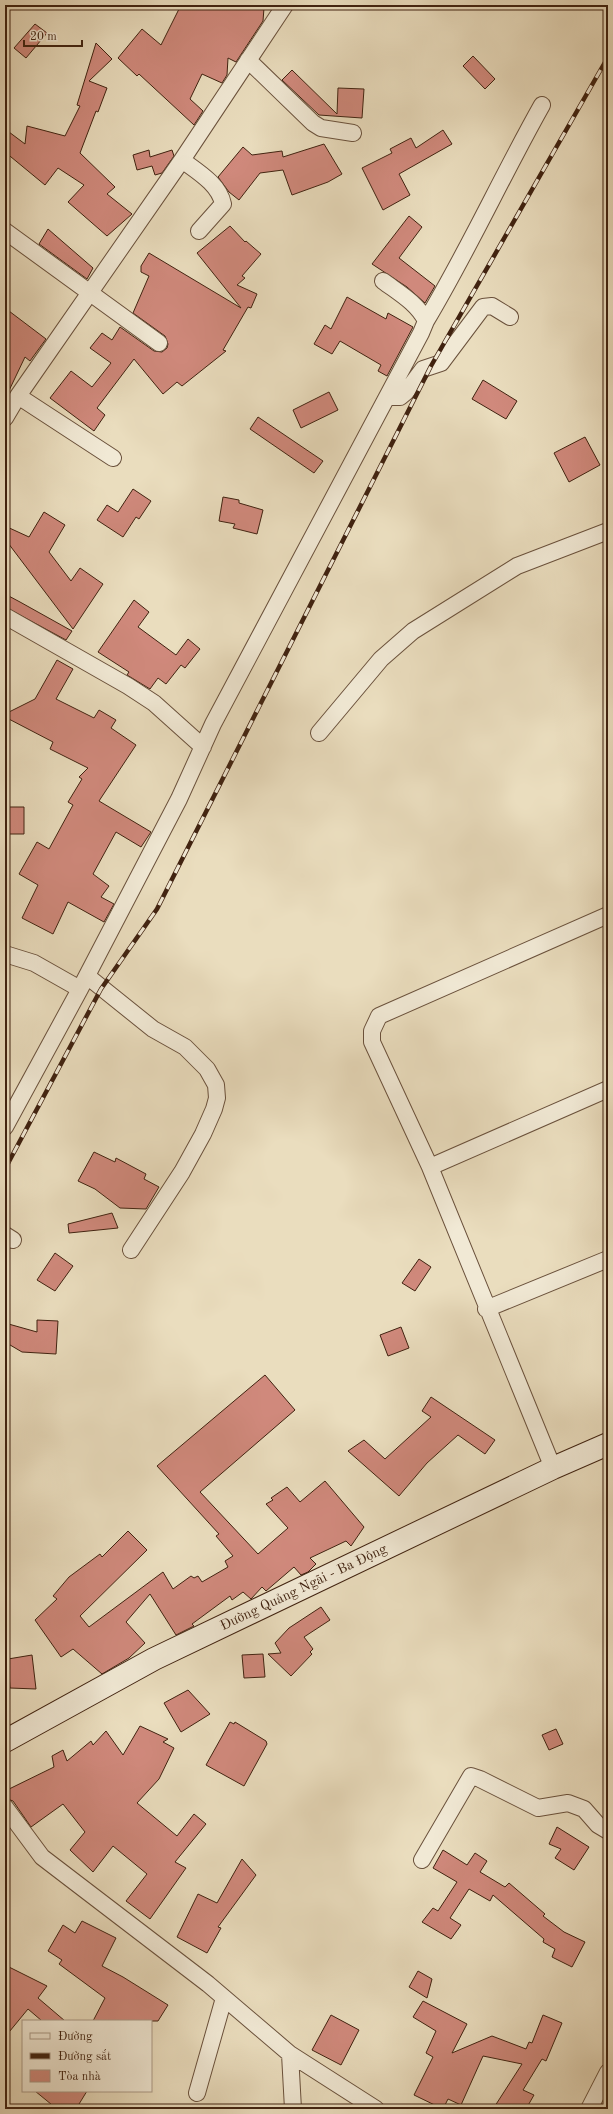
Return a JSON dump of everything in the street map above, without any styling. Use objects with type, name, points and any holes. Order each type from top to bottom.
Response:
[{"type":"main road","name":"Đường Quảng Ngãi - Ba Động","points":[[5,1741],[154,1659],[553,1468],[608,1444]]},
{"type":"street","points":[[5,418],[18,396],[182,160],[285,5]]},
{"type":"street","points":[[248,60],[313,123],[321,128],[353,133]]},
{"type":"street","points":[[5,1127],[84,982],[179,799],[213,724],[426,321],[447,286],[506,169],[542,105]]},
{"type":"street","points":[[182,160],[207,179],[222,194],[224,204],[198,231]]},
{"type":"street","points":[[5,231],[159,343]]},
{"type":"street","points":[[383,281],[422,312],[426,321]]},
{"type":"street","points":[[387,397],[400,396],[406,392],[423,369],[440,363],[483,307],[492,306],[510,317]]},
{"type":"street","points":[[18,396],[113,458]]},
{"type":"street","points":[[319,733],[381,659],[413,631],[517,566],[608,531]]},
{"type":"street","points":[[5,616],[154,703],[204,746]]},
{"type":"street","points":[[553,1468],[486,1309],[430,1167],[372,1042],[372,1031],[379,1016],[608,915]]},
{"type":"street","points":[[5,954],[34,963],[84,982],[148,1025],[185,1047],[207,1069],[216,1085],[217,1098],[214,1109],[199,1141],[182,1172],[131,1250]]},
{"type":"street","points":[[430,1167],[608,1089]]},
{"type":"street","points":[[486,1309],[608,1259]]},
{"type":"street","points":[[422,1860],[471,1776],[480,1778],[538,1808],[568,1803],[584,1809],[598,1825],[608,1831]]},
{"type":"street","points":[[5,1807],[42,1856],[138,1928],[290,2054],[376,2109]]},
{"type":"street","points":[[197,2093],[224,1998]]},
{"type":"street","points":[[290,2054],[293,2109]]},
{"type":"street","points":[[589,2109],[608,2072]]},
{"type":"building","points":[[181,5],[257,5],[264,8],[263,21],[236,62],[228,58],[227,75],[222,83],[202,74],[190,99],[203,111],[194,125],[139,74],[137,76],[118,58],[142,29],[161,45]]},
{"type":"building","points":[[35,24],[47,33],[26,58],[14,48]]},
{"type":"building","points":[[96,43],[112,59],[89,81],[107,88],[98,112],[96,111],[80,153],[115,187],[107,194],[132,214],[107,236],[68,202],[84,185],[58,168],[45,185],[5,152],[5,129],[25,144],[27,126],[65,136],[80,106],[77,105]]},
{"type":"building","points":[[473,56],[495,79],[485,89],[463,66]]},
{"type":"building","points":[[292,70],[337,114],[338,88],[364,89],[362,118],[319,115],[282,80]]},
{"type":"building","points":[[443,130],[452,144],[399,174],[410,195],[383,210],[362,168],[392,153],[390,149],[411,138],[416,148]]},
{"type":"building","points":[[324,144],[342,174],[328,182],[292,195],[283,170],[260,173],[239,200],[229,192],[218,177],[243,147],[252,155],[282,151],[283,157]]},
{"type":"building","points":[[149,150],[150,157],[172,150],[174,156],[162,173],[155,175],[152,166],[137,170],[133,155]]},
{"type":"building","points":[[409,216],[422,227],[399,258],[435,286],[425,303],[407,287],[372,264]]},
{"type":"building","points":[[230,226],[245,242],[246,241],[261,254],[242,276],[245,278],[237,285],[257,294],[251,308],[248,307],[223,350],[226,351],[182,386],[177,382],[163,394],[134,359],[97,408],[105,415],[94,431],[50,398],[71,371],[92,387],[111,363],[90,348],[102,333],[112,340],[120,327],[154,351],[162,352],[167,348],[168,344],[165,336],[133,313],[149,276],[141,272],[141,266],[149,253],[241,308],[197,253]]},
{"type":"building","points":[[48,229],[93,268],[87,279],[39,244]]},
{"type":"building","points":[[347,297],[386,319],[388,313],[413,327],[387,376],[378,371],[381,365],[340,341],[332,354],[314,344],[325,325],[331,329]]},
{"type":"building","points":[[5,308],[46,339],[30,361],[25,357],[5,399]]},
{"type":"building","points":[[483,380],[517,401],[506,419],[472,399]]},
{"type":"building","points":[[329,392],[338,410],[301,428],[293,410]]},
{"type":"building","points":[[258,417],[323,461],[314,473],[250,429]]},
{"type":"building","points":[[585,437],[600,465],[569,482],[554,453]]},
{"type":"building","points":[[133,489],[151,501],[139,519],[136,517],[123,537],[97,520],[107,505],[118,512]]},
{"type":"building","points":[[223,497],[239,500],[239,503],[263,510],[257,534],[233,528],[235,524],[219,521]]},
{"type":"building","points":[[44,512],[65,525],[49,552],[71,581],[80,568],[103,584],[73,629],[5,539],[5,526],[29,537]]},
{"type":"building","points":[[5,594],[72,631],[66,640],[5,607]]},
{"type":"building","points":[[134,600],[149,612],[138,627],[176,655],[188,639],[200,649],[185,668],[181,665],[166,684],[158,678],[150,689],[127,675],[129,672],[98,652]]},
{"type":"building","points":[[57,660],[73,669],[56,699],[94,718],[99,710],[116,720],[111,728],[136,745],[99,801],[151,832],[141,847],[116,832],[93,874],[109,886],[101,897],[114,904],[104,922],[68,902],[53,934],[22,918],[38,885],[19,874],[37,842],[49,849],[73,805],[68,802],[82,779],[79,777],[88,768],[50,749],[53,742],[5,717],[5,714],[35,699]]},
{"type":"building","points":[[5,807],[24,807],[24,834],[5,834]]},
{"type":"building","points":[[94,1152],[115,1162],[116,1158],[146,1174],[144,1179],[159,1187],[146,1209],[120,1208],[95,1189],[78,1181]]},
{"type":"building","points":[[112,1213],[118,1228],[69,1233],[68,1224]]},
{"type":"building","points":[[55,1253],[73,1266],[55,1291],[37,1280]]},
{"type":"building","points":[[419,1259],[431,1267],[415,1291],[402,1283]]},
{"type":"building","points":[[37,1320],[58,1321],[56,1354],[22,1352],[5,1342],[5,1323],[37,1332]]},
{"type":"building","points":[[401,1327],[409,1348],[388,1356],[380,1335]]},
{"type":"building","points":[[265,1375],[295,1410],[200,1492],[258,1554],[288,1528],[266,1504],[273,1500],[271,1498],[287,1487],[300,1502],[325,1481],[364,1527],[351,1546],[346,1541],[310,1558],[316,1564],[308,1572],[301,1575],[294,1567],[266,1591],[262,1587],[251,1599],[243,1592],[232,1600],[230,1596],[192,1624],[194,1626],[176,1635],[150,1594],[126,1622],[145,1643],[129,1658],[102,1674],[73,1649],[61,1657],[35,1620],[57,1599],[53,1596],[69,1577],[100,1554],[102,1557],[128,1531],[147,1550],[80,1616],[89,1627],[163,1572],[173,1589],[191,1576],[194,1578],[198,1576],[202,1582],[228,1567],[225,1561],[233,1556],[216,1536],[219,1534],[157,1466]]},
{"type":"building","points":[[431,1397],[495,1440],[485,1454],[458,1435],[427,1463],[399,1496],[348,1451],[364,1440],[385,1459],[431,1417],[422,1411]]},
{"type":"building","points":[[321,1607],[330,1620],[304,1637],[313,1649],[310,1652],[312,1654],[291,1676],[268,1654],[281,1653],[275,1643],[289,1628]]},
{"type":"building","points":[[263,1654],[265,1677],[244,1678],[242,1655]]},
{"type":"building","points":[[32,1655],[36,1689],[10,1688],[8,1659]]},
{"type":"building","points":[[188,1690],[210,1714],[181,1732],[164,1703]]},
{"type":"building","points":[[230,1722],[234,1724],[235,1722],[266,1741],[267,1744],[244,1786],[206,1765]]},
{"type":"building","points":[[140,1726],[168,1739],[163,1742],[174,1748],[159,1779],[137,1803],[177,1836],[194,1814],[206,1824],[175,1862],[186,1868],[150,1919],[126,1901],[147,1874],[113,1846],[93,1872],[70,1850],[85,1832],[63,1804],[31,1827],[13,1801],[5,1798],[5,1791],[54,1767],[52,1756],[63,1750],[67,1761],[91,1741],[93,1745],[106,1731],[123,1755]]},
{"type":"building","points":[[556,1729],[563,1744],[549,1750],[542,1735]]},
{"type":"building","points":[[557,1827],[589,1847],[574,1870],[555,1858],[561,1849],[549,1844]]},
{"type":"building","points":[[443,1850],[467,1865],[475,1853],[487,1861],[480,1872],[505,1887],[509,1883],[545,1914],[543,1916],[564,1932],[585,1942],[572,1967],[552,1957],[555,1949],[543,1942],[544,1939],[493,1895],[490,1901],[469,1889],[450,1918],[461,1925],[451,1939],[422,1922],[433,1908],[438,1911],[457,1882],[433,1868]]},
{"type":"building","points":[[242,1859],[256,1875],[218,1927],[221,1928],[207,1953],[177,1937],[198,1894],[217,1903]]},
{"type":"building","points":[[82,1921],[116,1938],[102,1966],[123,1977],[168,2005],[158,2021],[94,2020],[105,1998],[59,1964],[62,1960],[48,1951],[63,1925],[75,1933]]},
{"type":"building","points":[[5,1965],[47,1986],[38,1998],[64,2020],[41,2020],[28,2009],[5,2037]]},
{"type":"building","points":[[418,1971],[432,1979],[427,1998],[409,1987]]},
{"type":"building","points":[[423,2001],[467,2024],[452,2053],[492,2036],[526,2049],[529,2042],[532,2043],[543,2015],[562,2023],[546,2061],[542,2059],[523,2090],[534,2095],[526,2109],[493,2109],[522,2064],[483,2056],[461,2105],[448,2099],[443,2109],[414,2095],[433,2057],[426,2053],[436,2031],[413,2017]]},
{"type":"building","points":[[331,2015],[359,2030],[341,2065],[312,2050]]},
{"type":"building","points":[[36,2092],[86,2092],[76,2109],[57,2109]]},
{"type":"railway","points":[[5,1169],[101,989],[157,909],[431,366],[608,57]]}]
